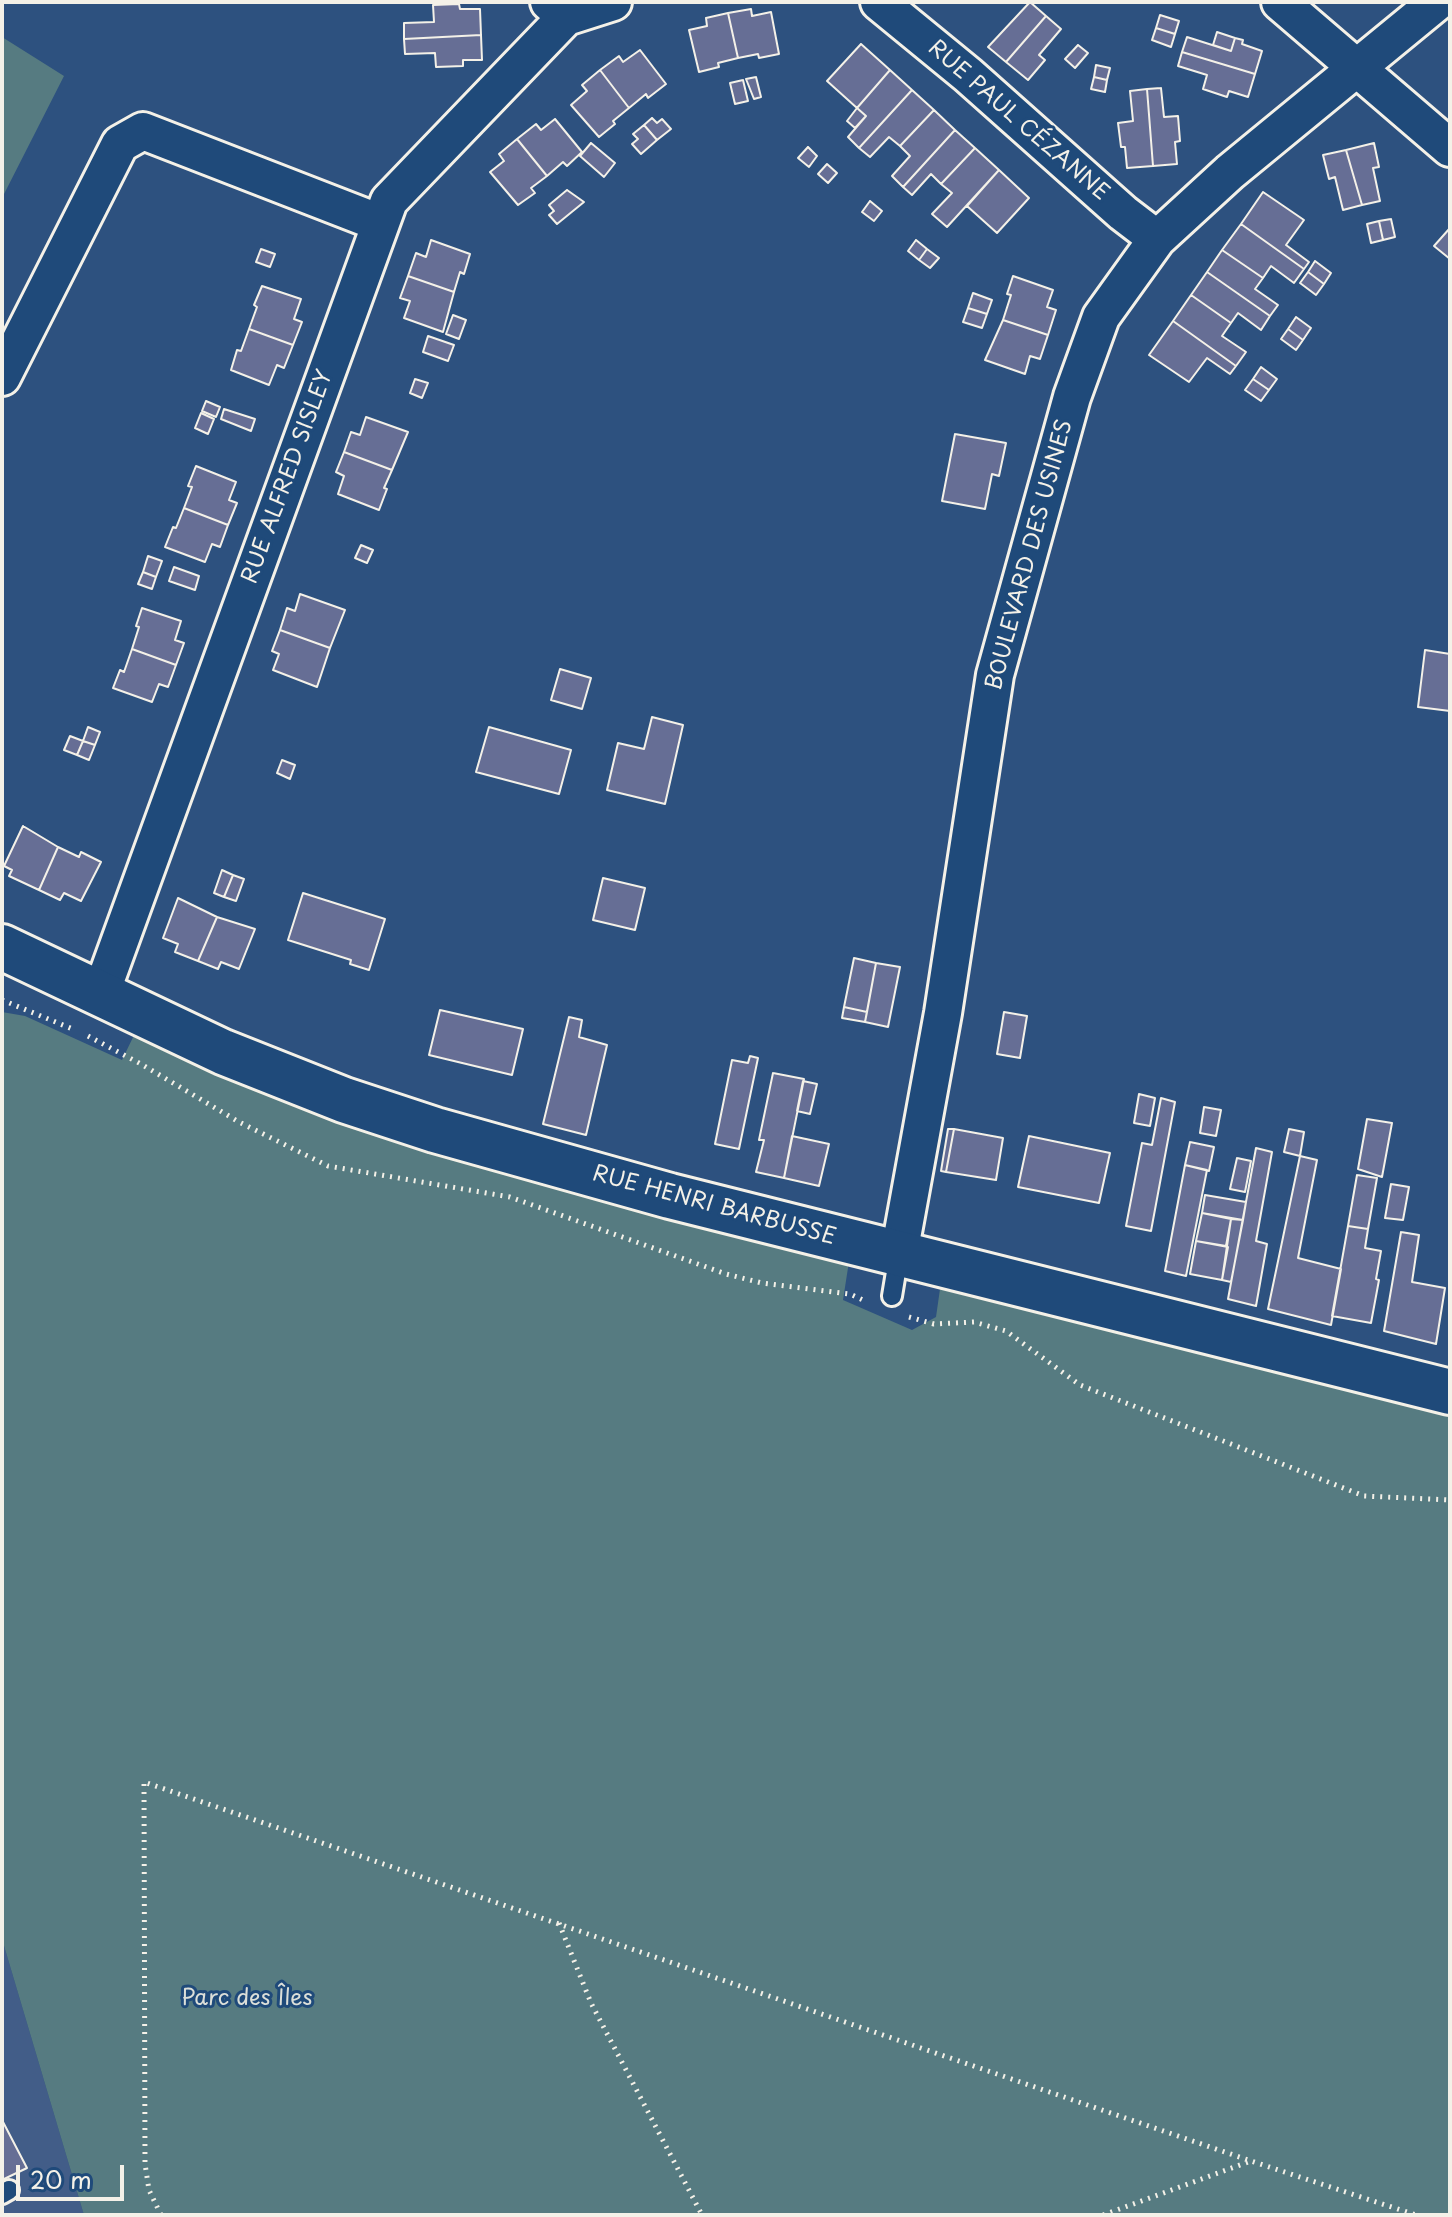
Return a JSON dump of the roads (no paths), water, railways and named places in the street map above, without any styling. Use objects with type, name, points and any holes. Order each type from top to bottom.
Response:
[{"type":"street","points":[[557,9],[613,2]]},
{"type":"street","name":"RUE PAUL CÉZANNE","points":[[879,2],[1157,239]]},
{"type":"street","points":[[1280,2],[1450,148]]},
{"type":"street","name":"BOULEVARD DES USINES","points":[[896,1275],[943,1013],[995,675],[1072,397],[1101,317],[1157,239],[1230,172],[1437,2]]},
{"type":"street","name":"RUE ALFRED SISLEY","points":[[101,993],[389,201],[557,9]]},
{"type":"street","points":[[2,377],[120,144],[143,131],[380,223]]},
{"type":"street","name":"RUE HENRI BARBUSSE","points":[[2,947],[223,1052],[359,1105],[449,1134],[670,1196],[896,1275],[1450,1392]]},
{"type":"park label","name":"Parc des Îles","points":[[247,1999]]}]
